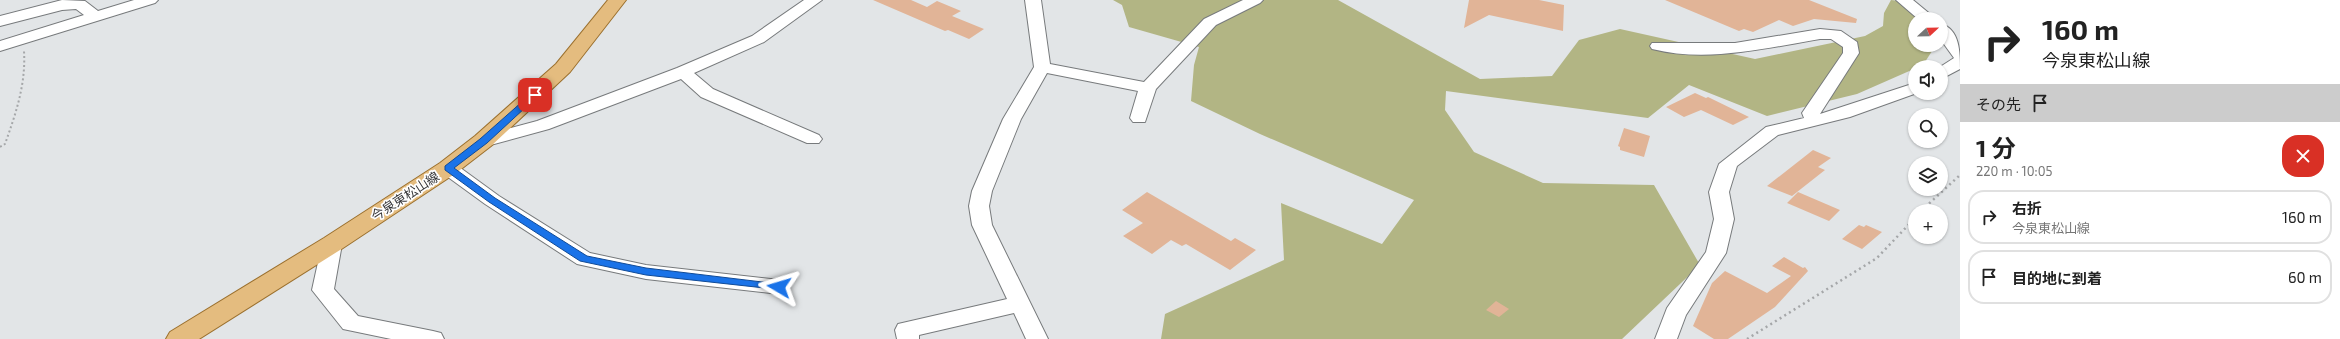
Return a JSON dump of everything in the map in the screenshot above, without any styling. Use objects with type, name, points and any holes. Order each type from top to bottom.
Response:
[{"type":"main road","name":"今泉東松山線","points":[[179,339],[332,244],[448,168],[484,141],[563,68],[617,0]]},
{"type":"street","points":[[0,46],[96,17],[138,2],[150,0]]},
{"type":"street","points":[[484,141],[543,125],[684,72],[758,39],[814,0]]},
{"type":"street","points":[[1033,0],[1042,67],[1012,119],[982,191],[979,206],[982,225],[1037,339]]},
{"type":"street","points":[[1139,118],[1148,88],[1210,22],[1255,0]]},
{"type":"street","points":[[1904,0],[1919,12]]},
{"type":"street","points":[[0,21],[62,5],[80,4],[96,17]]},
{"type":"street","points":[[1658,46],[1689,49],[1735,48],[1820,34],[1835,34],[1851,45],[1852,53],[1811,113],[1814,121]]},
{"type":"street","points":[[1948,39],[1960,55]]},
{"type":"street","points":[[1948,69],[1960,61]]},
{"type":"street","points":[[1042,67],[1148,88]]},
{"type":"street","points":[[684,72],[707,93],[813,139]]},
{"type":"street","points":[[1666,339],[1675,314],[1716,253],[1724,219],[1719,192],[1728,164],[1772,131],[1844,113],[1908,90]]},
{"type":"street","points":[[448,168],[492,200],[584,259],[646,272],[779,287]]},
{"type":"street","points":[[332,244],[323,290],[351,323],[396,336],[433,339]]},
{"type":"street","points":[[908,339],[906,330],[1021,304]]},
{"type":"path","points":[[0,147],[5,144],[19,106],[26,67],[22,39]]},
{"type":"path","points":[[1928,204],[1948,184],[1960,175]]},
{"type":"path","points":[[1747,339],[1877,258],[1908,225]]},
{"type":"green space","points":[[1113,0],[1338,0],[1480,79],[1552,76],[1579,40],[1620,29],[1755,59],[1865,36],[1883,26],[1884,13],[1891,0],[1895,0],[1903,4],[1912,12],[1908,12],[1908,52],[1931,52],[1926,60],[1908,60],[1908,72],[1857,94],[1767,116],[1689,85],[1648,118],[1446,91],[1445,110],[1474,152],[1543,183],[1654,185],[1700,265],[1622,339],[1161,339],[1165,314],[1284,260],[1281,203],[1382,244],[1414,200],[1260,134],[1191,101],[1194,65],[1199,47],[1129,27],[1122,5]]},
{"type":"building","points":[[873,0],[911,0],[927,7],[937,1],[961,11],[952,16],[984,29],[969,39],[948,30],[945,31]]},
{"type":"building","points":[[1469,0],[1539,0],[1564,5],[1563,31],[1489,15],[1464,28]]},
{"type":"building","points":[[1665,0],[1809,0],[1857,19],[1856,23],[1814,19],[1793,26],[1779,20],[1753,32],[1744,29],[1739,31]]},
{"type":"building","points":[[1695,93],[1706,98],[1708,97],[1749,117],[1733,125],[1701,110],[1684,117],[1666,107]]},
{"type":"building","points":[[1624,128],[1650,136],[1644,157],[1620,150],[1620,147],[1618,146]]},
{"type":"building","points":[[1813,150],[1831,158],[1818,167],[1825,170],[1792,196],[1767,186]]},
{"type":"building","points":[[1147,192],[1231,241],[1235,238],[1256,250],[1230,270],[1186,244],[1182,246],[1171,240],[1152,254],[1123,236],[1143,223],[1122,210]]},
{"type":"building","points":[[1798,192],[1840,210],[1829,221],[1787,203]]},
{"type":"building","points":[[1859,225],[1864,227],[1866,225],[1882,232],[1862,249],[1842,239]]},
{"type":"building","points":[[1784,257],[1803,268],[1805,267],[1808,271],[1775,307],[1728,339],[1714,339],[1693,326],[1712,283],[1725,271],[1767,293],[1791,276],[1772,266]]},
{"type":"building","points":[[1496,301],[1509,309],[1499,317],[1486,310]]},
{"type":"route","points":[[535,95],[484,141],[448,168],[492,200],[584,259],[646,272],[779,287]]}]
